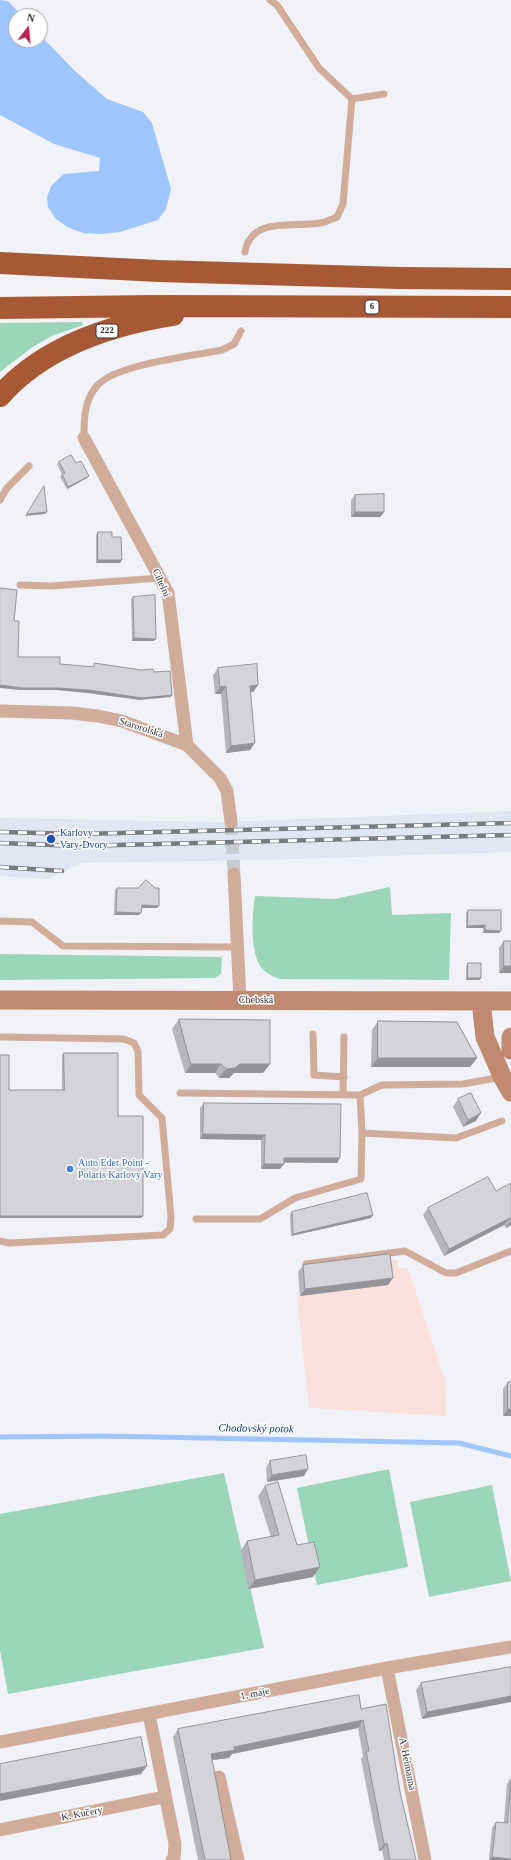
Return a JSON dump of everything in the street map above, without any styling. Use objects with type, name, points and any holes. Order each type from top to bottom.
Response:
[{"type":"highway","points":[[0,263],[159,271],[399,278],[511,279]]},
{"type":"highway","points":[[0,277],[159,271]]},
{"type":"highway","name":"222","points":[[0,396],[10,384],[55,352],[95,334],[155,318],[232,307]]},
{"type":"highway","name":"6","points":[[0,308],[511,307]]},
{"type":"street","name":"Cihelní","points":[[84,438],[168,593],[187,745]]},
{"type":"street","name":"Starorolská","points":[[0,711],[72,713],[98,716],[122,721],[187,745],[220,778],[227,791],[231,822]]},
{"type":"street","points":[[234,874],[240,1000]]},
{"type":"street","name":"Chebská","points":[[0,1000],[511,1001]]},
{"type":"street","points":[[481,1001],[485,1037],[506,1084]]},
{"type":"street","points":[[511,1037],[511,1050]]},
{"type":"street","name":"1. máje","points":[[0,1742],[387,1668],[511,1647]]},
{"type":"street","name":"A. Heimanna","points":[[387,1668],[425,1860]]},
{"type":"street","points":[[149,1714],[164,1797],[175,1844],[174,1859],[172,1860]]},
{"type":"street","points":[[220,1777],[238,1860]]},
{"type":"street","name":"K. Kučery","points":[[0,1830],[164,1797]]},
{"type":"lane","points":[[270,0],[277,5],[319,68],[352,99]]},
{"type":"lane","points":[[352,99],[384,94]]},
{"type":"lane","points":[[245,252],[247,242],[254,233],[271,226],[321,223],[337,217],[344,204],[352,99]]},
{"type":"lane","points":[[84,438],[87,404],[97,386],[112,374],[140,366],[222,350],[234,344],[241,331]]},
{"type":"lane","points":[[0,500],[7,488],[29,466]]},
{"type":"lane","points":[[20,585],[51,586],[160,578]]},
{"type":"lane","points":[[0,921],[32,922],[63,946],[237,947]]},
{"type":"lane","points":[[313,1034],[314,1075],[344,1077]]},
{"type":"lane","points":[[0,1037],[124,1039],[134,1043],[138,1051],[139,1095],[162,1118],[171,1217],[170,1229],[163,1236],[9,1243],[0,1241]]},
{"type":"lane","points":[[343,1095],[344,1037]]},
{"type":"lane","points":[[180,1092],[360,1095],[382,1085],[506,1084]]},
{"type":"lane","points":[[196,1219],[260,1219],[295,1198],[361,1179],[362,1133],[360,1095]]},
{"type":"lane","points":[[362,1133],[456,1138],[502,1121]]},
{"type":"lane","points":[[306,1264],[405,1251],[446,1273],[456,1274],[511,1250]]},
{"type":"shaded area","points":[[511,811],[511,852],[262,860],[81,863],[48,879],[0,876],[0,818],[224,822]]},
{"type":"shaded area","points":[[397,1260],[398,1269],[408,1268],[445,1380],[446,1416],[309,1408],[297,1297],[300,1296],[298,1272]]},
{"type":"green space","points":[[82,322],[83,325],[52,336],[34,346],[0,372],[0,323]]},
{"type":"green space","points":[[390,887],[392,915],[451,913],[449,980],[279,979],[269,974],[261,967],[257,960],[253,943],[253,913],[255,896],[335,899]]},
{"type":"green space","points":[[0,954],[222,957],[221,974],[215,978],[0,980]]},
{"type":"green space","points":[[389,1469],[408,1567],[317,1585],[297,1488]]},
{"type":"green space","points":[[224,1473],[264,1648],[8,1694],[0,1650],[0,1514]]},
{"type":"green space","points":[[492,1485],[511,1581],[429,1597],[410,1502]]},
{"type":"water","points":[[0,0],[8,1],[15,8],[8,8],[8,48],[48,48],[48,43],[75,71],[107,99],[143,112],[152,123],[171,189],[166,209],[158,220],[120,232],[100,234],[83,233],[67,227],[56,219],[48,207],[47,197],[51,186],[64,174],[99,171],[100,158],[54,144],[0,115]]},
{"type":"building","points":[[71,455],[76,463],[81,461],[89,476],[68,487],[62,474],[65,473],[59,462]]},
{"type":"building","points":[[44,486],[47,512],[27,514]]},
{"type":"building","points":[[384,494],[384,512],[355,512],[355,495]]},
{"type":"building","points":[[98,532],[112,532],[112,537],[121,537],[122,560],[98,560]]},
{"type":"building","points":[[0,588],[17,590],[14,621],[19,621],[18,657],[60,657],[60,664],[94,667],[94,663],[141,670],[153,669],[154,672],[170,671],[172,695],[142,698],[89,690],[22,688],[0,685]]},
{"type":"building","points":[[155,595],[156,639],[134,638],[133,597]]},
{"type":"building","points":[[257,664],[258,685],[250,686],[255,743],[231,746],[226,686],[220,687],[218,668]]},
{"type":"building","points":[[146,880],[155,888],[159,888],[159,906],[142,905],[141,913],[116,912],[117,888],[138,888]]},
{"type":"building","points":[[468,910],[501,910],[501,931],[485,930],[485,925],[468,926]]},
{"type":"building","points":[[504,941],[511,941],[511,966],[504,966]]},
{"type":"building","points":[[468,963],[481,963],[481,978],[468,978]]},
{"type":"building","points":[[179,1019],[270,1020],[270,1064],[240,1064],[235,1068],[226,1069],[221,1064],[191,1064]]},
{"type":"building","points":[[378,1021],[457,1022],[477,1058],[378,1058]]},
{"type":"building","name":"Auto Eder Point - Polaris Karlovy Vary","points":[[64,1053],[118,1053],[118,1116],[143,1116],[143,1216],[0,1216],[0,1055],[9,1055],[9,1090],[64,1090]]},
{"type":"building","points":[[471,1093],[481,1113],[468,1120],[458,1099]]},
{"type":"building","points":[[204,1103],[341,1104],[340,1158],[284,1158],[284,1164],[264,1164],[265,1135],[203,1134]]},
{"type":"building","points":[[488,1177],[496,1191],[511,1183],[511,1220],[510,1218],[449,1249],[428,1208]]},
{"type":"building","points":[[367,1193],[373,1215],[293,1234],[292,1212]]},
{"type":"building","points":[[390,1254],[393,1278],[305,1289],[303,1265]]},
{"type":"building","points":[[508,1382],[511,1382],[511,1409],[508,1409]]},
{"type":"building","points":[[306,1455],[308,1469],[272,1475],[270,1461]]},
{"type":"building","points":[[278,1482],[297,1545],[314,1542],[320,1567],[255,1580],[247,1541],[279,1535],[265,1486]]},
{"type":"building","points":[[511,1667],[511,1696],[427,1712],[421,1683]]},
{"type":"building","points":[[359,1695],[361,1709],[386,1704],[400,1792],[416,1860],[390,1860],[387,1843],[384,1844],[366,1751],[369,1751],[363,1720],[234,1747],[235,1750],[211,1754],[231,1860],[205,1860],[178,1729]]},
{"type":"building","points":[[141,1737],[147,1766],[0,1794],[0,1764]]},
{"type":"building","points":[[511,1779],[511,1859],[492,1857],[496,1822],[507,1823]]},
{"type":"waterway","name":"Chodovský potok","points":[[0,1437],[103,1436],[459,1443],[511,1456]]},
{"type":"tunnel","points":[[231,822],[234,874]]},
{"type":"railway","points":[[0,832],[81,834],[511,823]]},
{"type":"railway","points":[[0,843],[80,846],[511,835]]},
{"type":"railway","points":[[0,867],[62,871]]},
{"type":"place","name":"Karlovy Vary-Dvory","points":[[51,839]]},
{"type":"place","name":"Auto Eder Point - Polaris Karlovy Vary","points":[[70,1169]]}]
